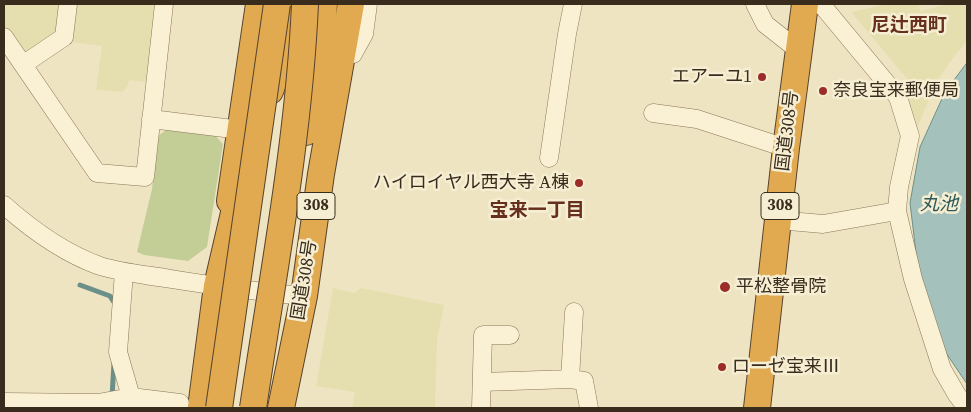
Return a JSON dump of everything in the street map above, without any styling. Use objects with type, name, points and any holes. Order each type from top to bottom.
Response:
[{"type":"highway","points":[[217,286],[259,4]]},
{"type":"highway","points":[[219,408],[278,4]]},
{"type":"highway","name":"国道308号","points":[[191,406],[251,143],[305,4]]},
{"type":"highway","name":"国道308号","points":[[253,408],[287,183],[297,102],[305,4]]},
{"type":"highway","name":"308","points":[[236,408],[282,126],[293,78],[314,4]]},
{"type":"highway","points":[[277,408],[277,325],[292,295],[310,107],[324,4]]},
{"type":"highway","name":"国道308号","points":[[281,408],[292,295],[321,174],[351,4]]},
{"type":"highway","name":"国道308号","points":[[757,408],[786,148],[805,4]]},
{"type":"street","points":[[24,64],[64,37],[68,4]]},
{"type":"street","points":[[4,37],[97,174],[145,177],[164,4]]},
{"type":"street","points":[[245,100],[249,4]]},
{"type":"street","points":[[341,55],[353,54],[364,34],[368,4]]},
{"type":"street","points":[[548,158],[573,4]]},
{"type":"street","points":[[755,4],[765,24],[798,50]]},
{"type":"street","points":[[821,4],[898,97],[910,136],[899,187],[897,212],[913,279],[942,369],[967,408]]},
{"type":"street","points":[[653,113],[697,119],[786,148]]},
{"type":"street","points":[[151,120],[241,130]]},
{"type":"street","points":[[4,205],[24,224],[53,243],[100,266],[124,272],[292,295]]},
{"type":"street","points":[[778,220],[823,224],[897,212]]},
{"type":"street","points":[[124,272],[118,352],[131,403]]},
{"type":"street","points":[[570,379],[574,312]]},
{"type":"street","points":[[481,408],[483,335],[510,335]]},
{"type":"street","points":[[482,382],[570,379],[584,381],[589,408]]},
{"type":"street","points":[[4,402],[131,403],[191,406]]},
{"type":"shaded area","points":[[4,4],[60,4],[58,32],[27,52],[22,50],[17,46],[4,26]]},
{"type":"shaded area","points":[[74,4],[155,4],[147,82],[129,80],[123,92],[96,90],[102,46],[71,42]]},
{"type":"shaded area","points":[[888,4],[919,4],[920,11],[948,4],[967,4],[967,41],[936,83],[916,131],[897,90],[908,80],[851,12]]},
{"type":"shaded area","points":[[333,288],[354,293],[361,288],[444,305],[437,339],[435,408],[352,408],[355,392],[316,386]]},
{"type":"green space","points":[[169,128],[212,132],[223,144],[207,247],[188,261],[144,255],[137,252],[152,189],[158,136]]},
{"type":"water","name":"丸池","points":[[967,63],[967,384],[942,347],[918,269],[910,203],[920,147],[945,92]]},
{"type":"waterway","points":[[80,285],[110,296],[116,305]]},
{"type":"waterway","points":[[112,397],[114,363]]},
{"type":"place","name":"エアーユ1","points":[[762,77]]},
{"type":"place","name":"奈良宝来郵便局","points":[[823,91]]},
{"type":"place","name":"ハイロイヤル西大寺 A棟","points":[[579,183]]},
{"type":"place","name":"平松整骨院","points":[[725,287]]},
{"type":"place","name":"ローゼ宝来Ⅲ","points":[[722,367]]},
{"type":"district","name":"尼辻西町","points":[[909,26]]},
{"type":"district","name":"宝来一丁目","points":[[537,211]]}]
